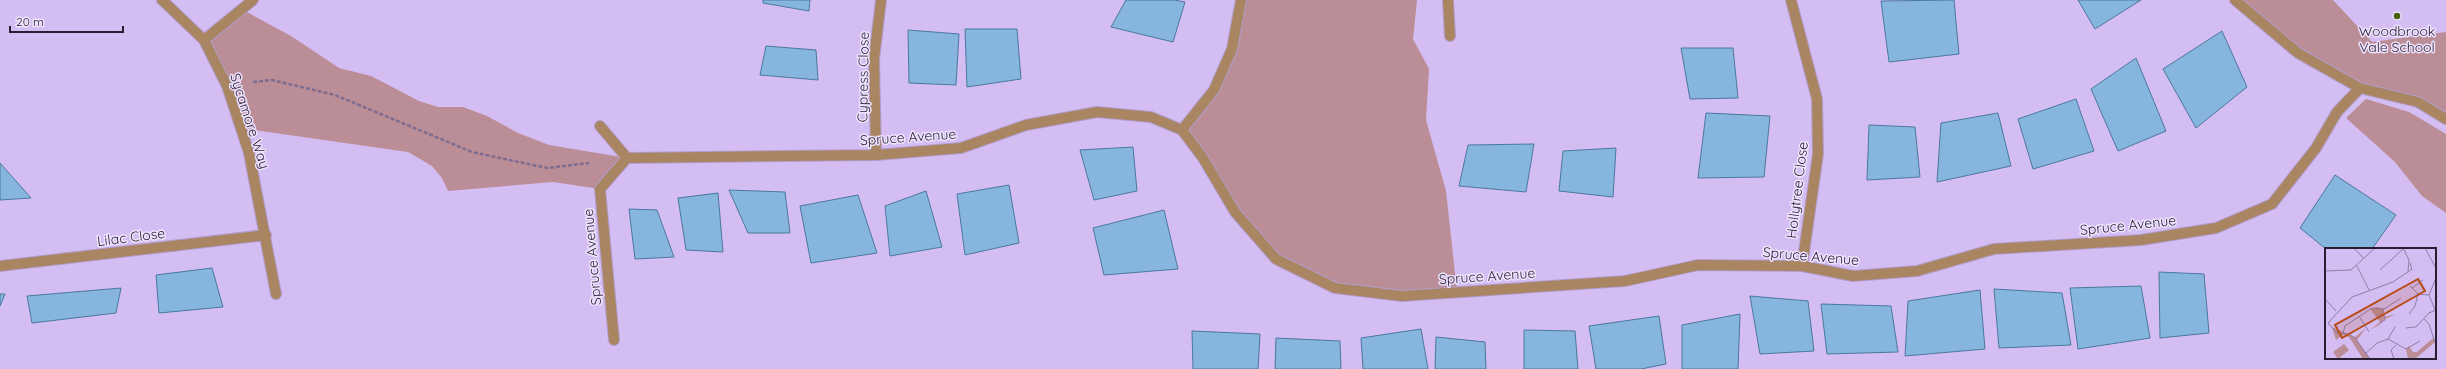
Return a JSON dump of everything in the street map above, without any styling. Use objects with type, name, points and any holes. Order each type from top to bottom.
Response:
[{"type":"street","name":"Sycamore Way","points":[[162,0],[204,40],[227,86],[249,153],[266,235],[276,294]]},
{"type":"street","points":[[204,40],[253,0]]},
{"type":"street","name":"Cypress Close","points":[[876,155],[874,59],[881,0]]},
{"type":"street","points":[[1182,130],[1214,90],[1232,49],[1242,0]]},
{"type":"street","points":[[1448,0],[1450,36]]},
{"type":"street","name":"Hollytree Close","points":[[1791,0],[1817,99],[1818,154],[1802,266]]},
{"type":"street","points":[[2235,0],[2298,53],[2360,88],[2418,102],[2446,119]]},
{"type":"street","name":"Spruce Avenue","points":[[614,340],[600,188],[627,158],[876,155],[961,148],[1026,125],[1097,112],[1151,117],[1182,130],[1203,158],[1235,212],[1276,259],[1335,288],[1402,296],[1625,281],[1698,266],[1802,266],[1853,276],[1917,271],[1994,250],[2142,240],[2216,228],[2272,204],[2316,148],[2337,112],[2360,88]]},
{"type":"street","points":[[600,126],[627,158]]},
{"type":"street","name":"Lilac Close","points":[[0,266],[266,235]]},
{"type":"path","points":[[227,86],[272,80],[334,95],[472,152],[547,168],[627,158]]},
{"type":"shaded area","points":[[1241,0],[1417,0],[1413,39],[1429,69],[1426,120],[1446,191],[1457,292],[1402,296],[1335,288],[1276,259],[1235,212],[1182,130],[1214,90],[1232,49]]},
{"type":"shaded area","points":[[2235,0],[2333,0],[2372,42],[2446,32],[2446,119],[2418,102],[2360,88],[2298,53]]},
{"type":"shaded area","points":[[241,9],[291,36],[339,68],[371,76],[419,101],[438,107],[463,107],[487,116],[518,133],[549,145],[627,158],[600,189],[553,182],[448,191],[442,178],[432,166],[408,152],[247,129],[204,40]]},
{"type":"shaded area","points":[[2366,99],[2409,112],[2446,134],[2446,213],[2422,196],[2395,162],[2346,118]]},
{"type":"building","points":[[763,0],[810,0],[809,11],[763,3]]},
{"type":"building","points":[[1126,0],[1174,0],[1185,2],[1173,42],[1111,27]]},
{"type":"building","points":[[1954,0],[1959,54],[1889,62],[1881,1]]},
{"type":"building","points":[[2078,0],[2141,0],[2095,29]]},
{"type":"building","points":[[965,29],[1017,29],[1021,79],[967,87]]},
{"type":"building","points":[[908,30],[959,34],[956,85],[909,83]]},
{"type":"building","points":[[2222,31],[2247,87],[2196,128],[2163,69]]},
{"type":"building","points":[[766,46],[816,50],[818,80],[760,75]]},
{"type":"building","points":[[1681,48],[1733,48],[1738,98],[1690,99]]},
{"type":"building","points":[[2136,58],[2166,131],[2118,151],[2091,89]]},
{"type":"building","points":[[2076,99],[2094,151],[2033,169],[2018,119]]},
{"type":"building","points":[[1706,113],[1770,116],[1764,177],[1698,178]]},
{"type":"building","points":[[1998,113],[2011,166],[1937,182],[1941,123]]},
{"type":"building","points":[[1869,125],[1915,127],[1920,177],[1867,180]]},
{"type":"building","points":[[1534,144],[1526,192],[1459,186],[1468,145]]},
{"type":"building","points":[[1133,147],[1137,191],[1094,200],[1080,150]]},
{"type":"building","points":[[1616,148],[1613,197],[1559,191],[1563,151]]},
{"type":"building","points":[[0,163],[31,198],[0,200]]},
{"type":"building","points":[[2335,175],[2396,215],[2373,248],[2325,248],[2300,228]]},
{"type":"building","points":[[1009,185],[1019,243],[965,255],[957,194]]},
{"type":"building","points":[[729,190],[785,192],[790,233],[748,233]]},
{"type":"building","points":[[926,191],[942,247],[890,256],[885,206]]},
{"type":"building","points":[[718,193],[723,252],[686,250],[678,198]]},
{"type":"building","points":[[858,195],[877,253],[811,263],[800,206]]},
{"type":"building","points":[[629,209],[657,210],[674,257],[635,259]]},
{"type":"building","points":[[1164,210],[1178,269],[1104,275],[1093,228]]},
{"type":"building","points":[[212,268],[223,307],[159,313],[156,275]]},
{"type":"building","points":[[2159,272],[2204,274],[2209,333],[2160,338]]},
{"type":"building","points":[[2141,286],[2150,338],[2078,349],[2070,288]]},
{"type":"building","points":[[121,288],[116,313],[32,323],[27,296]]},
{"type":"building","points":[[1994,289],[2062,293],[2071,345],[1999,348]]},
{"type":"building","points":[[1980,290],[1985,349],[1905,356],[1908,301]]},
{"type":"building","points":[[0,294],[5,294],[0,306]]},
{"type":"building","points":[[1750,296],[1808,301],[1814,351],[1760,354]]},
{"type":"building","points":[[1821,304],[1891,306],[1898,352],[1827,354]]},
{"type":"building","points":[[1740,314],[1738,369],[1682,369],[1682,325]]},
{"type":"building","points":[[1659,316],[1666,364],[1641,369],[1596,369],[1589,326]]},
{"type":"building","points":[[1421,329],[1428,369],[1363,369],[1361,338]]},
{"type":"building","points":[[1524,330],[1575,331],[1578,369],[1524,369]]},
{"type":"building","points":[[1192,331],[1260,334],[1258,369],[1193,369]]},
{"type":"building","points":[[1436,337],[1485,342],[1486,369],[1435,369]]},
{"type":"building","points":[[1276,338],[1340,341],[1341,369],[1275,369]]},
{"type":"place","name":"Woodbrook Vale School","points":[[2397,16]]}]
